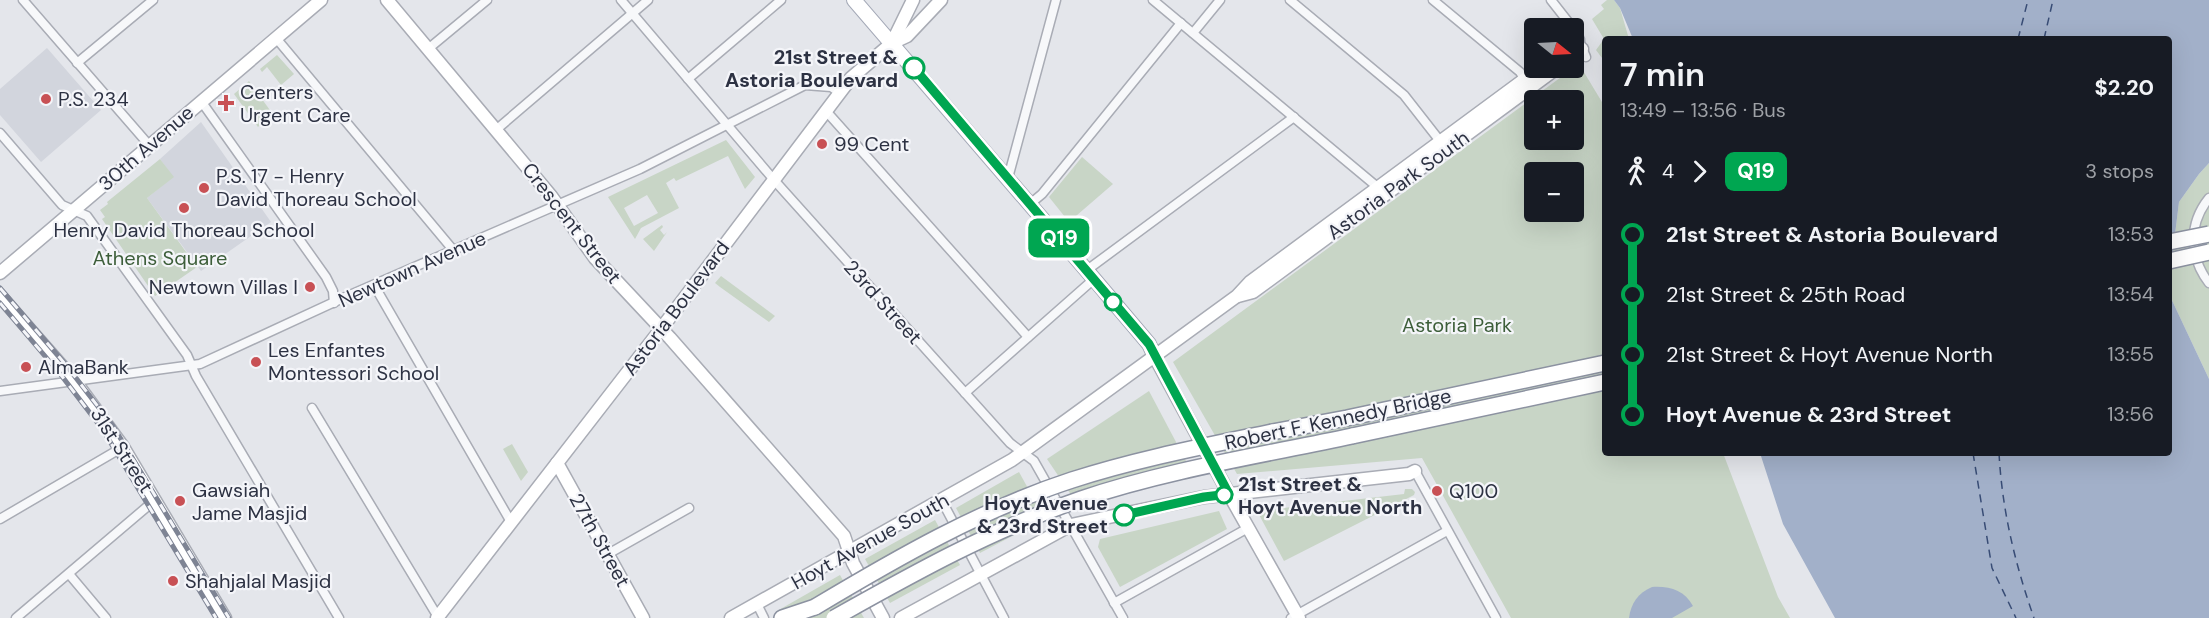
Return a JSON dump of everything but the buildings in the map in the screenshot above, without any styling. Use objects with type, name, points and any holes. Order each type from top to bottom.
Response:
[{"type":"highway","points":[[2172,241],[2209,234]]},
{"type":"highway","points":[[2172,260],[2209,252]]},
{"type":"highway","name":"Robert F. Kennedy Bridge","points":[[814,608],[897,558],[954,529],[1012,502],[1081,477],[1135,462],[1261,434],[1358,416],[1602,364]]},
{"type":"highway","name":"Robert F. Kennedy Bridge","points":[[834,618],[968,545],[1092,495],[1174,474],[1602,383]]},
{"type":"highway","points":[[782,618],[814,608]]},
{"type":"highway","points":[[797,618],[814,608]]},
{"type":"main road","name":"30th Avenue","points":[[0,273],[321,0]]},
{"type":"main road","name":"Crescent Street","points":[[387,0],[497,129],[558,205],[595,258],[844,536],[853,563],[883,618]]},
{"type":"main road","points":[[854,0],[1149,344],[1296,617]]},
{"type":"main road","name":"Astoria Boulevard","points":[[437,618],[661,329],[851,78],[891,43],[913,0]]},
{"type":"main road","points":[[891,43],[907,36],[941,0]]},
{"type":"main road","name":"Astoria Park South","points":[[1155,357],[1237,296],[1250,282],[1382,190],[1531,78]]},
{"type":"main road","name":"Astoria Park South","points":[[1382,190],[1440,141],[1537,78]]},
{"type":"main road","name":"31st Street","points":[[0,296],[74,380],[123,447],[225,618]]},
{"type":"main road","name":"Hoyt Avenue South","points":[[731,618],[942,501],[1023,453],[1155,357]]},
{"type":"main road","name":"27th Street","points":[[557,463],[643,618]]},
{"type":"main road","points":[[900,618],[1071,525],[1204,497],[1409,474],[1415,471]]},
{"type":"street","points":[[23,0],[149,145]]},
{"type":"street","points":[[77,63],[153,0]]},
{"type":"street","points":[[428,49],[487,0]]},
{"type":"street","name":"23rd Street","points":[[621,0],[774,180],[1010,444],[1034,461],[1123,618]]},
{"type":"street","points":[[497,129],[648,0]]},
{"type":"street","points":[[688,79],[781,0]]},
{"type":"street","points":[[1008,178],[1056,0]]},
{"type":"street","points":[[1153,0],[1382,190]]},
{"type":"street","points":[[1193,33],[1220,0]]},
{"type":"street","points":[[1290,0],[1404,95],[1440,141]]},
{"type":"street","points":[[1433,0],[1520,72],[1527,83]]},
{"type":"street","points":[[1551,0],[1562,18]]},
{"type":"street","points":[[1030,204],[1042,194],[1181,23]]},
{"type":"street","points":[[276,38],[454,251]]},
{"type":"street","name":"Newtown Avenue","points":[[0,390],[200,364],[640,169],[805,85],[831,87],[840,93]]},
{"type":"street","points":[[201,101],[326,277],[333,291],[334,303]]},
{"type":"street","points":[[826,111],[1028,337]]},
{"type":"street","points":[[965,393],[1028,337],[1090,274],[1294,117]]},
{"type":"street","points":[[0,133],[62,205],[87,216],[187,355],[339,618]]},
{"type":"street","points":[[2209,198],[2196,221],[2193,242],[2196,259],[2202,274],[2209,283]]},
{"type":"street","points":[[374,285],[511,522]]},
{"type":"street","points":[[312,408],[437,618]]},
{"type":"street","points":[[0,519],[123,447]]},
{"type":"street","points":[[1415,471],[1496,618]]},
{"type":"street","points":[[16,618],[155,500]]},
{"type":"street","points":[[942,501],[1004,618]]},
{"type":"street","points":[[608,554],[689,508]]},
{"type":"street","points":[[1114,603],[1248,528]]},
{"type":"street","points":[[1296,617],[1447,531]]},
{"type":"street","points":[[69,574],[106,618]]},
{"type":"street","points":[[757,604],[764,618]]},
{"type":"shaded area","name":"P.S. 234","points":[[47,48],[101,110],[41,162],[0,115],[0,89]]},
{"type":"shaded area","name":"P.S. 17 - Henry David Thoreau School","points":[[201,122],[271,222],[201,271],[147,198],[173,177],[160,159]]},
{"type":"green space","points":[[1607,0],[1614,0],[1620,8],[1628,36],[1602,36],[1592,19],[1604,9],[1601,5]]},
{"type":"green space","points":[[1602,42],[1602,58],[1596,50]]},
{"type":"green space","points":[[277,55],[294,74],[281,85],[267,67],[262,72],[260,69]]},
{"type":"green space","name":"Astoria Park","points":[[1584,72],[1602,102],[1602,456],[1724,456],[1778,597],[1790,618],[1511,618],[1422,458],[1237,474],[1173,362],[1524,104],[1524,150],[1584,150],[1584,90],[1544,90],[1560,78],[1584,78]]},
{"type":"green space","points":[[249,81],[272,113],[258,127],[234,94]]},
{"type":"green space","points":[[726,140],[755,177],[745,189],[728,156],[676,181],[674,178],[666,183],[679,208],[641,228],[635,239],[608,197]],"holes":[[[647,195],[658,213],[634,226],[624,208]]]},
{"type":"green space","points":[[1082,157],[1113,184],[1069,222],[1049,197]]},
{"type":"green space","name":"Athens Square","points":[[160,159],[174,177],[147,198],[197,267],[155,296],[102,219],[105,217],[100,210]]},
{"type":"green space","points":[[2209,163],[2209,379],[2172,300],[2172,259],[2179,202]]},
{"type":"green space","points":[[662,225],[660,230],[664,235],[667,232],[654,251],[643,239]]},
{"type":"green space","points":[[721,276],[775,316],[769,322],[720,287],[715,283]]},
{"type":"green space","points":[[1149,391],[1194,476],[1076,502],[1047,459]]},
{"type":"green space","points":[[512,444],[528,472],[521,481],[503,449]]},
{"type":"green space","points":[[1019,472],[1045,519],[980,553],[956,508]]},
{"type":"green space","points":[[1405,489],[1412,489],[1415,492],[1414,495],[1284,561],[1257,511],[1404,494]]},
{"type":"green space","points":[[1219,511],[1227,529],[1120,587],[1098,547],[1100,539]]},
{"type":"green space","points":[[935,520],[960,565],[890,603],[865,559]]},
{"type":"green space","points":[[840,575],[864,618],[781,618],[777,611]]},
{"type":"water","points":[[1614,0],[2209,0],[2209,163],[2179,202],[2172,259],[2172,36],[1632,36],[1620,8]]},
{"type":"water","points":[[2172,300],[2209,379],[2209,618],[1835,618],[1783,524],[1761,456],[2172,456]]},
{"type":"water","points":[[1652,587],[1676,590],[1693,606],[1672,618],[1629,618],[1636,599]]},
{"type":"ferry route","points":[[2019,36],[2028,0]]},
{"type":"ferry route","points":[[2045,36],[2053,0]]},
{"type":"ferry route","points":[[1973,456],[1992,568],[2016,618]]},
{"type":"ferry route","points":[[1999,456],[2003,495],[2011,537],[2034,618]]},
{"type":"railway","points":[[0,288],[66,365],[113,426],[229,618]]},
{"type":"railway","points":[[0,303],[61,375],[103,430],[216,618]]},
{"type":"bus line","name":"Q19","points":[[914,68],[1149,344],[1229,494],[1204,497],[1124,515]]},
{"type":"place","name":"21st Street & Astoria Boulevard","points":[[914,68]]},
{"type":"place","name":"P.S. 234","points":[[46,99]]},
{"type":"place","name":"Centers Urgent Care","points":[[226,103]]},
{"type":"place","name":"99 Cent","points":[[822,144]]},
{"type":"place","name":"P.S. 17 - Henry David Thoreau School","points":[[204,188]]},
{"type":"place","name":"Henry David Thoreau School","points":[[184,208]]},
{"type":"place","name":"Newtown Villas I","points":[[310,287]]},
{"type":"place","name":"Les Enfantes Montessori School","points":[[256,362]]},
{"type":"place","name":"AlmaBank","points":[[26,367]]},
{"type":"place","name":"Q100","points":[[1437,491]]},
{"type":"place","name":"21st Street & Hoyt Avenue North","points":[[1224,495]]},
{"type":"place","name":"Gawsiah Jame Masjid","points":[[180,501]]},
{"type":"place","name":"Hoyt Avenue & 23rd Street","points":[[1124,515]]},
{"type":"place","name":"Shahjalal Masjid","points":[[173,581]]}]
